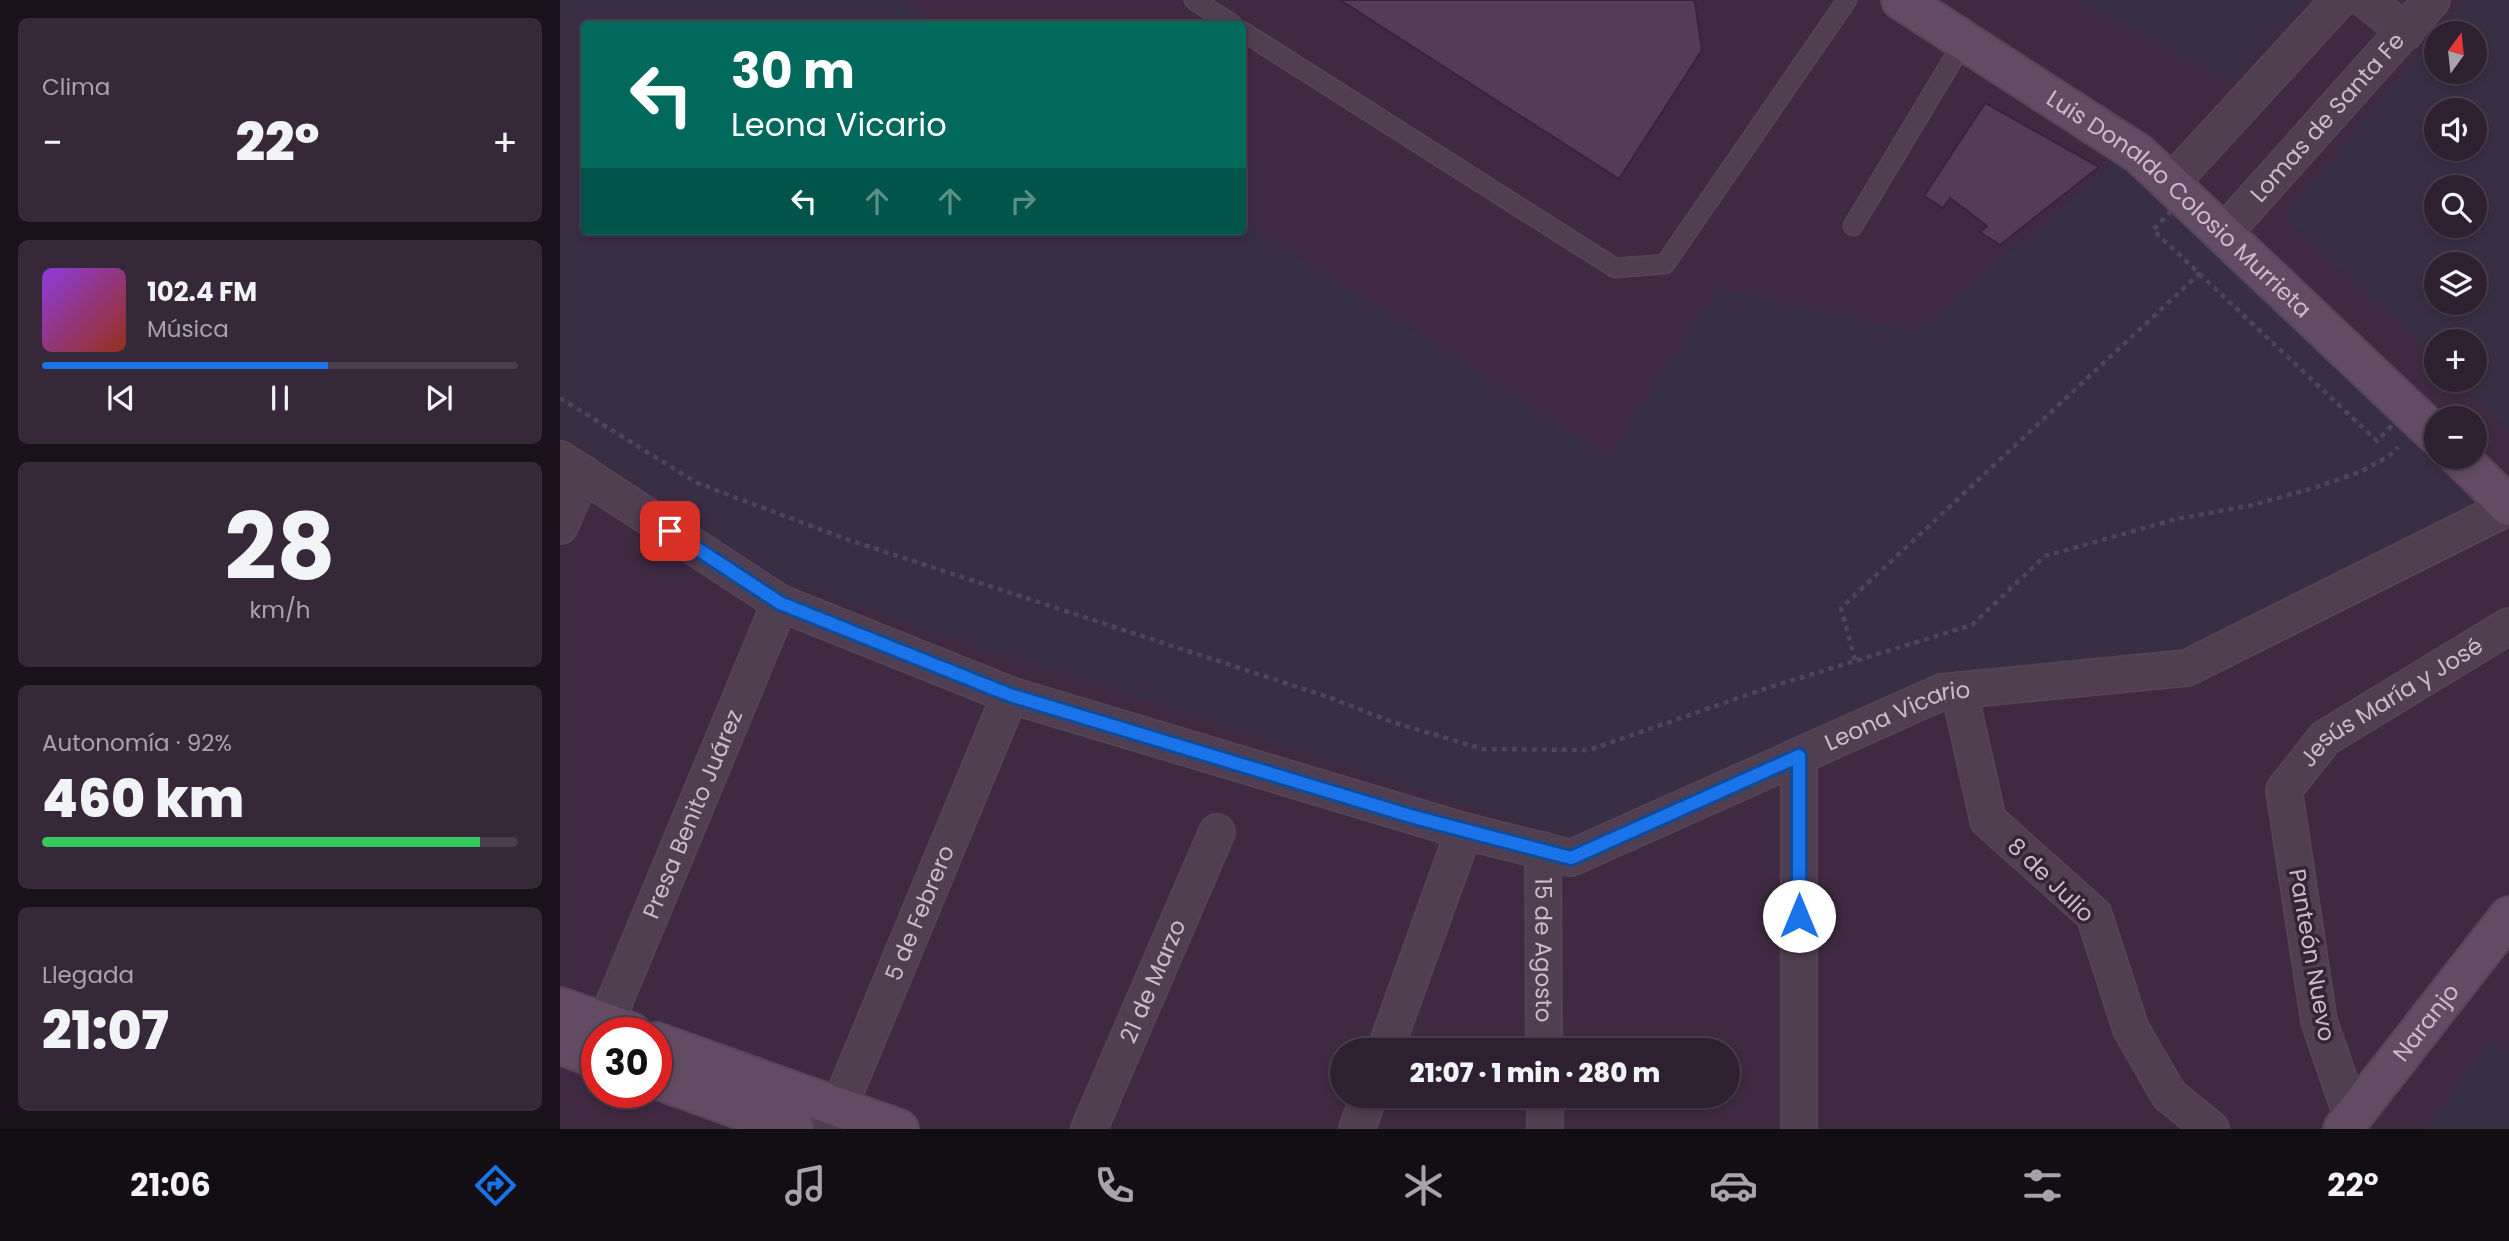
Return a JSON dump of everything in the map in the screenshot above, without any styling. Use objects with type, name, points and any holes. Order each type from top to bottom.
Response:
[{"type":"street","name":"Luis Donaldo Colosio Murrieta","points":[[1901,0],[2139,154],[2424,423]]},
{"type":"street","points":[[2170,184],[2339,0]]},
{"type":"street","points":[[2366,0],[2406,32]]},
{"type":"street","name":"Lomas de Santa Fe","points":[[2222,235],[2432,0]]},
{"type":"street","points":[[560,526],[571,466]]},
{"type":"street","name":"Leona Vicario","points":[[571,466],[780,603],[1010,695],[1464,831],[1571,858],[1942,692],[2187,668],[2509,506]]},
{"type":"street","points":[[2471,469],[2509,506]]},
{"type":"street","name":"Presa Benito Juárez","points":[[594,1017],[780,603]]},
{"type":"street","name":"Jesús María y José","points":[[2284,790],[2325,738],[2509,626]]},
{"type":"street","name":"8 de Julio","points":[[1959,690],[1988,820],[2094,915],[2131,1029],[2169,1095],[2211,1129]]},
{"type":"street","name":"5 de Febrero","points":[[835,1118],[1010,695]]},
{"type":"street","points":[[1799,756],[1799,1129]]},
{"type":"street","name":"Panteón Nuevo","points":[[2284,790],[2319,1021],[2347,1123]]},
{"type":"street","points":[[1389,1038],[1464,831]]},
{"type":"street","name":"21 de Marzo","points":[[1089,1129],[1217,832]]},
{"type":"street","name":"15 de Agosto","points":[[1543,850],[1544,1038]]},
{"type":"street","name":"Naranjo","points":[[2347,1123],[2509,916]]},
{"type":"street","points":[[672,1049],[835,1118],[898,1129]]},
{"type":"street","points":[[672,1085],[794,1129]]},
{"type":"street","points":[[1357,1129],[1365,1108]]},
{"type":"street","points":[[1545,1108],[1545,1129]]},
{"type":"lane","points":[[1194,0],[1227,21]]},
{"type":"lane","points":[[1246,34],[1615,268],[1665,264],[1847,0]]},
{"type":"lane","points":[[1853,226],[1964,41]]},
{"type":"path","points":[[1855,660],[1841,608],[2200,273]]},
{"type":"path","points":[[560,398],[697,483],[759,507],[846,540],[1328,698],[1392,722],[1483,749],[1589,750],[1855,660],[1972,625],[2045,556],[2176,519],[2253,505],[2361,471],[2389,457],[2424,432]]},
{"type":"shaded area","points":[[560,0],[899,0],[932,21],[581,21],[581,235],[1246,235],[1246,223],[1609,456],[1718,288],[1916,332],[2125,154],[2424,439],[2424,469],[2455,469],[2486,501],[2187,656],[1953,681],[1574,841],[787,583],[560,435]]},
{"type":"shaded area","points":[[2076,0],[2307,0],[2234,82]]},
{"type":"shaded area","points":[[2466,0],[2509,0],[2509,430],[2487,409],[2487,406],[2469,392],[2487,392],[2487,329],[2424,329],[2424,349],[2284,215],[2424,50],[2424,84],[2487,84],[2487,21],[2448,21]]},
{"type":"shaded area","points":[[2490,1043],[2509,1056],[2509,1129],[2426,1129]]},
{"type":"building","points":[[1340,0],[1692,0],[1695,2],[1702,50],[1619,179]]},
{"type":"building","points":[[1985,103],[2099,167],[2000,245],[1980,232],[1987,226],[1950,198],[1943,208],[1924,196]]},
{"type":"route","points":[[670,531],[780,603],[1010,695],[1414,817],[1571,858],[1799,756],[1799,916]]}]
